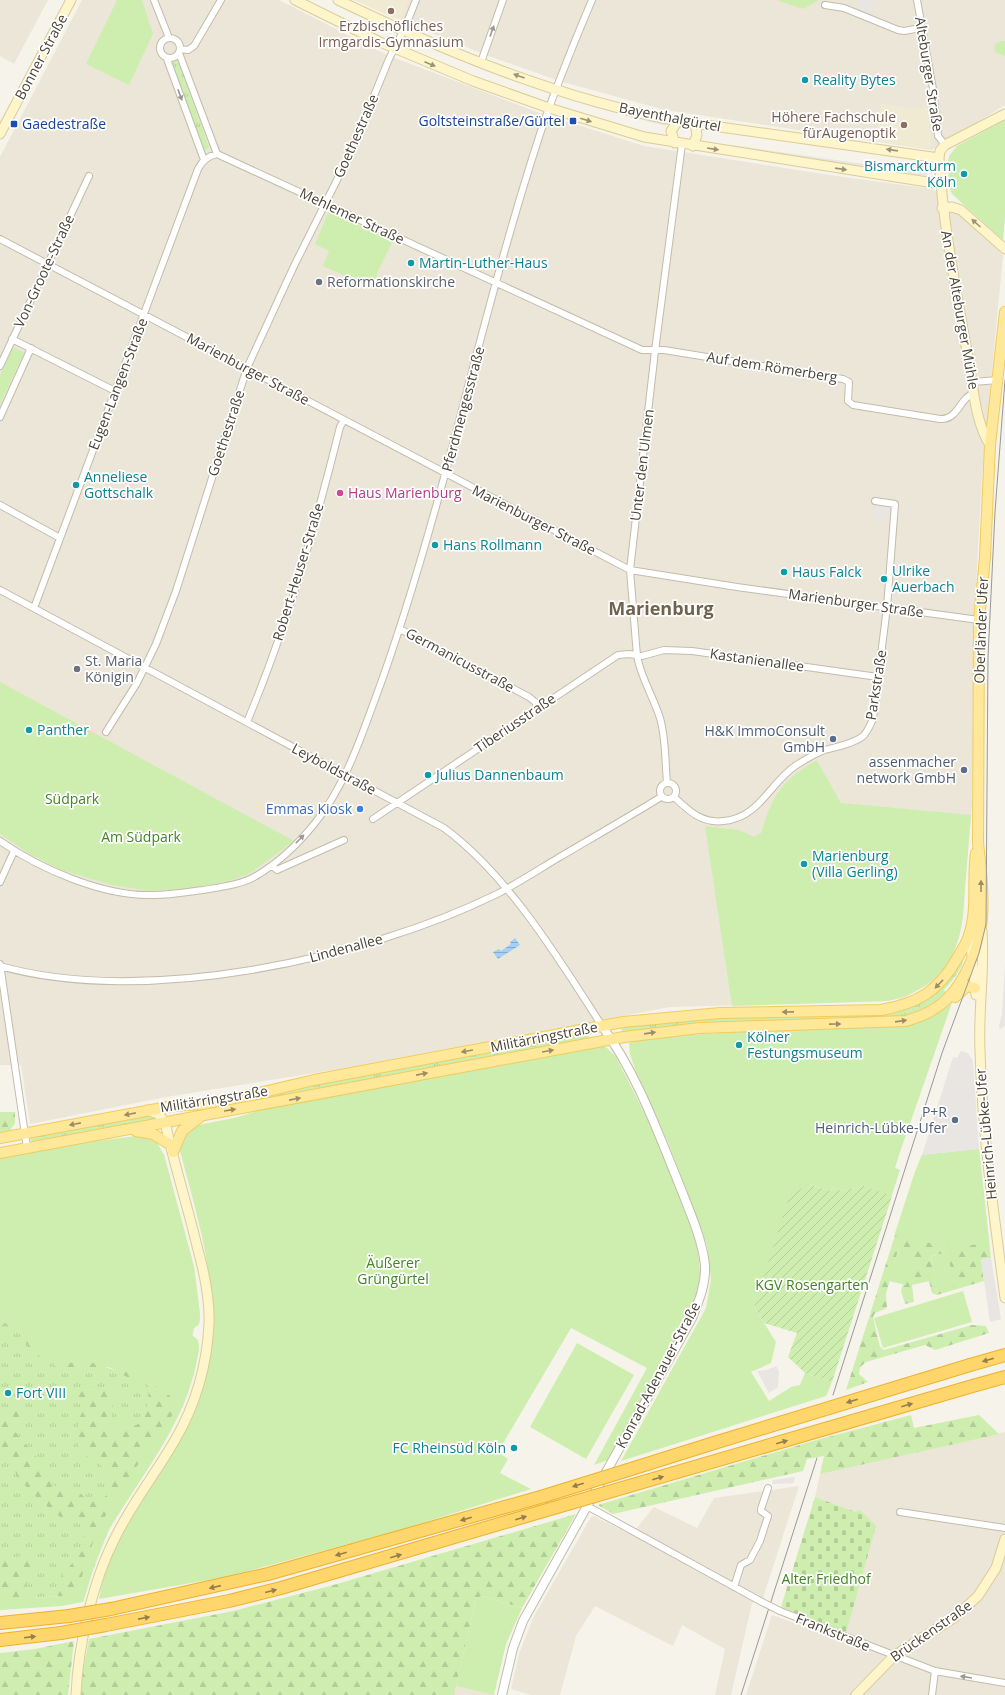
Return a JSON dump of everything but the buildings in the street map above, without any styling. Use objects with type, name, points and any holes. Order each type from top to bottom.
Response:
[{"type":"highway","points":[[0,1623],[68,1616],[111,1609],[268,1574],[544,1496],[714,1443],[1005,1356]]},
{"type":"highway","points":[[0,1640],[106,1626],[229,1601],[288,1586],[1005,1377]]},
{"type":"main road","name":"Bonner Straße","points":[[0,134],[71,0]]},
{"type":"main road","name":"Bayenthalgürtel","points":[[295,0],[394,49],[473,82],[549,108],[644,137],[678,144],[940,184]]},
{"type":"main road","name":"Bayenthalgürtel","points":[[338,0],[404,30],[481,62],[556,90],[651,116],[939,158]]},
{"type":"main road","points":[[939,158],[940,151],[945,145],[1005,114]]},
{"type":"main road","points":[[678,121],[671,131],[678,144]]},
{"type":"main road","points":[[693,146],[697,135],[695,123]]},
{"type":"main road","name":"An der Alteburger Mühle","points":[[939,158],[942,208],[981,428],[990,445]]},
{"type":"main road","points":[[942,208],[952,207],[961,210],[1005,249]]},
{"type":"main road","name":"Oberländer Ufer","points":[[981,925],[981,866],[978,843],[979,620],[985,557],[990,445],[1005,312]]},
{"type":"main road","name":"Militärringstraße","points":[[0,1138],[147,1110],[202,1104],[314,1080],[602,1026],[665,1018],[720,1014],[881,1010],[900,1007],[921,998],[940,984],[952,967],[970,935],[973,907],[974,868],[978,843]]},
{"type":"main road","name":"Militärringstraße","points":[[0,1153],[611,1039],[700,1028],[906,1021],[928,1013],[944,1002],[958,985],[977,946],[981,925]]},
{"type":"main road","name":"Heinrich-Lübke-Ufer","points":[[981,925],[983,965],[980,1018],[980,1055],[986,1149],[991,1200],[1005,1298]]},
{"type":"main road","name":"Heinrich-Lübke-Ufer","points":[[970,935],[980,1018]]},
{"type":"main road","points":[[944,1002],[955,996],[967,986],[976,988]]},
{"type":"main road","points":[[166,1122],[173,1113],[202,1104]]},
{"type":"main road","points":[[76,1695],[82,1647],[97,1582],[106,1557],[122,1524],[182,1428],[199,1386],[206,1357],[209,1323],[205,1285],[192,1224],[166,1122],[158,1114],[147,1110]]},
{"type":"main road","points":[[172,1149],[182,1131],[203,1115]]},
{"type":"main road","points":[[126,1130],[153,1134],[172,1149]]},
{"type":"main road","name":"Brückenstraße","points":[[856,1695],[894,1656],[954,1617],[978,1596],[996,1568],[1005,1539]]},
{"type":"street","points":[[154,0],[169,38]]},
{"type":"street","points":[[167,59],[174,58],[180,51],[188,50],[194,46],[221,0]]},
{"type":"street","name":"Goethestraße","points":[[106,732],[145,667],[156,644],[176,591],[247,368],[294,266],[351,152],[416,0]]},
{"type":"street","points":[[481,62],[503,0]]},
{"type":"street","name":"Pferdmengesstraße","points":[[344,775],[366,724],[400,628],[424,551],[522,191],[549,108],[592,0]]},
{"type":"street","name":"Alteburger Straße","points":[[917,0],[933,89],[938,136],[945,145]]},
{"type":"street","points":[[825,5],[844,8],[898,30],[921,28]]},
{"type":"street","points":[[169,38],[177,41],[180,51],[217,154],[204,160],[167,59],[162,55],[159,49],[164,40],[169,38]]},
{"type":"street","name":"Unter den Ulmen","points":[[667,783],[664,737],[659,717],[636,656],[630,570],[678,144]]},
{"type":"street","name":"Mehlemer Straße","points":[[217,154],[642,350],[655,351]]},
{"type":"street","name":"Eugen-Langen-Straße","points":[[34,608],[198,169],[204,160]]},
{"type":"street","name":"Von-Groote-Straße","points":[[0,366],[2,356],[12,339],[89,176]]},
{"type":"street","name":"Marienburger Straße","points":[[0,239],[630,570],[737,587],[979,620]]},
{"type":"street","points":[[12,339],[115,391]]},
{"type":"street","name":"Von-Groote-Straße","points":[[0,417],[31,348]]},
{"type":"street","name":"Auf dem Römerberg","points":[[655,351],[664,350],[843,379],[850,385],[848,401],[853,405],[940,419],[945,419],[953,415],[965,397],[975,392]]},
{"type":"street","points":[[973,382],[998,380]]},
{"type":"street","name":"Robert-Heuser-Straße","points":[[246,722],[277,642],[300,572],[324,490],[340,427],[344,420]]},
{"type":"street","name":"Parkstraße","points":[[674,797],[696,816],[704,820],[713,822],[726,821],[746,814],[763,801],[778,782],[794,767],[821,752],[864,736],[873,718],[887,607],[895,504],[875,501]]},
{"type":"street","points":[[0,505],[60,538]]},
{"type":"street","name":"Leyboldstraße","points":[[0,590],[396,802],[454,836],[486,865],[506,889],[557,957],[602,1026]]},
{"type":"street","name":"Germanicusstraße","points":[[400,628],[529,697],[535,702],[538,708]]},
{"type":"street","name":"Kastanienallee","points":[[636,656],[642,656],[664,650],[692,651],[878,677]]},
{"type":"street","name":"Tiberiusstraße","points":[[396,802],[618,655],[629,654],[636,656]]},
{"type":"street","points":[[0,841],[14,851],[57,873],[118,892],[150,895],[184,893],[233,884],[254,877],[272,866],[311,828],[326,808],[344,775]]},
{"type":"street","points":[[667,783],[675,786],[676,790],[674,797],[669,800],[661,796],[660,788],[667,783]]},
{"type":"street","name":"Lindenallee","points":[[0,965],[49,976],[102,980],[152,980],[235,972],[292,962],[399,933],[479,902],[506,889],[661,796]]},
{"type":"street","points":[[373,819],[396,802]]},
{"type":"street","points":[[272,866],[277,870],[344,840]]},
{"type":"street","points":[[0,882],[14,851]]},
{"type":"street","points":[[0,965],[27,1148]]},
{"type":"street","name":"Konrad-Adenauer-Straße","points":[[502,1695],[519,1630],[692,1318],[700,1297],[705,1277],[701,1246],[654,1121],[629,1067],[602,1026]]},
{"type":"street","points":[[734,1587],[741,1565],[750,1560],[764,1529],[768,1516],[761,1511],[761,1509],[768,1488]]},
{"type":"street","name":"Frankstraße","points":[[587,1506],[780,1611],[935,1671],[1005,1683]]},
{"type":"street","points":[[900,1512],[1005,1528]]},
{"type":"street","points":[[932,1695],[935,1671]]},
{"type":"shaded area","points":[[0,0],[48,0],[14,64],[0,56]]},
{"type":"shaded area","points":[[82,0],[279,0],[387,55],[537,112],[644,146],[843,177],[933,189],[1003,255],[982,474],[973,642],[974,704],[972,806],[961,929],[954,952],[945,967],[932,982],[904,998],[886,1001],[670,1007],[345,1068],[166,1097],[30,1124],[21,1065],[0,1065],[0,157]]},
{"type":"shaded area","name":"Erzbischöfliches Irmgardis-Gymnasium","points":[[354,0],[409,0],[402,18],[398,20]]},
{"type":"shaded area","points":[[359,0],[1005,0],[1005,105],[932,150],[665,110],[559,81],[486,55],[402,21]]},
{"type":"shaded area","points":[[858,0],[875,0],[870,14],[855,8]]},
{"type":"shaded area","points":[[584,101],[666,123],[665,126],[583,104]]},
{"type":"shaded area","name":"Höhere Fachschule fürAugenoptik","points":[[881,104],[912,109],[927,107],[931,146],[925,148],[876,141]]},
{"type":"shaded area","points":[[723,130],[874,152],[874,154],[722,132]]},
{"type":"shaded area","points":[[731,145],[927,173],[927,176],[731,147]]},
{"type":"shaded area","points":[[874,504],[893,505],[891,521],[876,519],[873,515]]},
{"type":"shaded area","points":[[1005,962],[1005,1025],[1000,1029],[999,1025],[1002,1015]]},
{"type":"shaded area","name":"P+R Heinrich-Lübke-Ufer","points":[[961,1051],[968,1053],[973,1061],[979,1149],[922,1155],[953,1057],[957,1058]]},
{"type":"shaded area","points":[[991,1258],[1001,1319],[990,1322],[981,1259]]},
{"type":"shaded area","points":[[776,1366],[779,1371],[778,1387],[769,1393],[757,1371],[767,1370]]},
{"type":"shaded area","points":[[1005,1432],[1005,1695],[746,1695],[772,1615],[842,1640],[846,1633],[856,1512],[815,1497],[820,1474]]},
{"type":"shaded area","points":[[795,1477],[794,1483],[772,1484],[773,1480]]},
{"type":"shaded area","points":[[799,1486],[763,1598],[752,1603],[731,1695],[715,1695],[725,1649],[682,1625],[673,1646],[595,1606],[576,1636],[560,1695],[531,1695],[511,1689],[519,1654],[533,1618],[591,1517],[594,1516],[631,1535],[654,1507],[697,1528],[714,1498]]},
{"type":"shaded area","points":[[550,1625],[572,1635],[570,1639],[548,1629]]},
{"type":"shaded area","points":[[456,1686],[494,1695],[454,1695]]},
{"type":"green space","points":[[117,0],[142,0],[153,34],[129,85],[86,64]]},
{"type":"green space","points":[[777,0],[819,0],[803,9]]},
{"type":"green space","points":[[1005,41],[1005,56],[995,52],[995,44]]},
{"type":"green space","points":[[177,59],[209,147],[206,150],[202,149],[171,61]]},
{"type":"green space","points":[[1005,120],[1005,217],[1003,240],[952,194],[948,183],[949,168],[947,168],[949,156],[957,146]]},
{"type":"green space","points":[[329,211],[393,241],[377,273],[376,290],[323,266],[329,251],[315,244]]},
{"type":"green space","points":[[15,348],[24,353],[0,405],[0,376],[12,349]]},
{"type":"green space","name":"Südpark","points":[[0,682],[294,841],[249,874],[229,881],[188,889],[150,891],[112,885],[61,870],[28,853],[0,834]]},
{"type":"green space","points":[[817,761],[841,803],[971,815],[962,923],[957,943],[952,956],[936,977],[925,986],[900,998],[886,1001],[732,1006],[705,826],[739,830],[754,837],[761,833],[774,799],[779,791],[793,776]]},
{"type":"green space","points":[[963,956],[962,965],[954,979],[944,990],[946,992],[925,1008],[900,1017],[703,1023],[623,1032],[619,1027],[693,1019],[892,1013],[915,1006],[934,994],[950,977]]},
{"type":"green space","points":[[952,1003],[899,1155],[895,1168],[900,1170],[832,1380],[864,1186],[842,1191],[832,1188],[831,1191],[810,1185],[754,1307],[776,1342],[771,1363],[751,1372],[769,1401],[791,1387],[800,1385],[805,1373],[832,1382],[826,1396],[621,1461],[706,1308],[711,1279],[707,1245],[668,1142],[636,1072],[630,1054],[629,1043],[638,1039],[757,1030],[903,1026],[925,1019]]},
{"type":"green space","points":[[588,1032],[589,1039],[175,1115],[269,1097],[318,1083]]},
{"type":"green space","name":"Äußerer Grüngürtel","points":[[590,1047],[606,1047],[616,1057],[641,1106],[672,1172],[685,1206],[695,1238],[700,1266],[698,1288],[682,1327],[608,1460],[594,1465],[647,1368],[571,1328],[498,1452],[508,1459],[500,1473],[531,1489],[400,1530],[226,1577],[99,1599],[104,1577],[120,1537],[142,1499],[178,1443],[196,1406],[207,1370],[212,1334],[212,1298],[200,1226],[180,1151],[181,1141],[194,1126],[238,1117],[263,1109]]},
{"type":"green space","points":[[0,1112],[15,1112],[15,1123],[9,1132],[0,1134]]},
{"type":"green space","points":[[148,1114],[155,1117],[153,1120],[33,1142],[30,1139],[31,1137]]},
{"type":"green space","points":[[144,1135],[155,1139],[164,1155],[194,1267],[200,1315],[199,1324],[194,1328],[192,1336],[195,1337],[199,1344],[195,1370],[177,1418],[152,1463],[105,1537],[83,1602],[62,1606],[0,1610],[0,1600],[78,1595],[91,1547],[104,1518],[120,1490],[161,1433],[178,1405],[170,1396],[159,1388],[133,1374],[119,1369],[91,1363],[79,1362],[56,1364],[49,1362],[35,1351],[17,1326],[0,1324],[0,1157],[57,1146]]},
{"type":"green space","points":[[979,1149],[991,1258],[981,1259],[984,1281],[937,1295],[932,1293],[929,1281],[912,1285],[914,1302],[905,1304],[901,1291],[903,1284],[906,1285],[899,1247],[886,1294],[887,1308],[875,1313],[873,1317],[880,1347],[884,1350],[972,1325],[986,1326],[989,1333],[935,1350],[925,1345],[866,1362],[860,1367],[859,1374],[868,1382],[846,1390],[915,1172],[922,1155]],"holes":[[[948,1253],[937,1291],[931,1256]]]},
{"type":"green space","points":[[979,1149],[989,1242],[955,1248],[894,1236],[922,1155]]},
{"type":"green space","points":[[164,1155],[194,1267],[200,1315],[199,1324],[194,1328],[192,1336],[198,1340],[199,1350],[194,1373],[183,1406],[162,1446],[109,1529],[93,1570],[83,1602],[58,1597],[57,1589],[59,1583],[66,1571],[79,1555],[84,1544],[86,1527],[78,1519],[64,1520],[39,1500],[18,1478],[10,1460],[0,1445],[2,1412],[13,1410],[28,1415],[15,1432],[39,1460],[54,1486],[69,1488],[77,1491],[87,1502],[99,1500],[106,1496],[109,1486],[106,1471],[97,1461],[85,1455],[78,1445],[79,1419],[88,1401],[75,1396],[61,1397],[65,1391],[89,1386],[97,1389],[105,1389],[109,1387],[120,1389],[123,1393],[122,1398],[113,1399],[111,1433],[121,1424],[128,1422],[132,1427],[140,1423],[148,1404],[149,1386],[108,1367],[97,1372],[86,1373],[74,1368],[57,1368],[45,1354],[31,1350],[15,1329],[6,1325],[0,1325],[0,1187]]},
{"type":"green space","name":"KGV Rosengarten","points":[[810,1185],[831,1191],[832,1188],[842,1191],[864,1186],[892,1196],[832,1382],[805,1373],[788,1357],[797,1333],[764,1323],[754,1307],[790,1194]]},
{"type":"green space","points":[[899,1247],[916,1252],[906,1285],[889,1281]]},
{"type":"green space","points":[[948,1253],[954,1288],[937,1292],[931,1256]]},
{"type":"green space","points":[[963,1291],[972,1322],[883,1348],[874,1318]]},
{"type":"green space","points":[[7,1323],[104,1367],[128,1373],[163,1390],[130,1476],[78,1595],[0,1600],[0,1324]]},
{"type":"green space","points":[[577,1343],[634,1375],[586,1459],[530,1427]]},
{"type":"green space","points":[[911,1415],[914,1428],[979,1415],[999,1434],[820,1474],[824,1456],[807,1459],[803,1471],[613,1514],[598,1505],[813,1441]]},
{"type":"green space","name":"Alter Friedhof","points":[[815,1497],[856,1512],[860,1510],[876,1526],[846,1633],[781,1607]]},
{"type":"green space","points":[[576,1514],[522,1608],[481,1596],[476,1599],[454,1695],[81,1695],[83,1670],[89,1639],[233,1611],[330,1586]]},
{"type":"green space","points":[[30,1549],[35,1563],[23,1592],[37,1606],[0,1610],[0,1552],[6,1558],[18,1557]]},
{"type":"green space","points":[[481,1596],[522,1608],[506,1644],[494,1695],[456,1686],[476,1599]]},
{"type":"green space","points":[[74,1641],[68,1695],[0,1695],[0,1653],[35,1649]]},
{"type":"water","points":[[515,938],[520,945],[498,959],[493,952],[499,949],[501,951],[511,944],[510,942]]},
{"type":"tram line","points":[[833,1395],[942,1053],[979,953],[986,924],[988,657],[995,512],[1005,380]]},
{"type":"tram line","points":[[741,1695],[817,1458]]},
{"type":"place","name":"Erzbischöfliches Irmgardis-Gymnasium","points":[[391,11]]},
{"type":"place","name":"Reality Bytes","points":[[805,80]]},
{"type":"place","name":"Goltsteinstraße/Gürtel","points":[[573,121]]},
{"type":"place","name":"Gaedestraße","points":[[14,124]]},
{"type":"place","name":"Höhere Fachschule fürAugenoptik","points":[[904,125]]},
{"type":"place","name":"Bismarckturm Köln","points":[[964,174]]},
{"type":"place","name":"Martin-Luther-Haus","points":[[411,263]]},
{"type":"place","name":"Reformationskirche","points":[[319,282]]},
{"type":"place","name":"Anneliese Gottschalk","points":[[76,485]]},
{"type":"place","name":"Haus Marienburg","points":[[340,493]]},
{"type":"place","name":"Hans Rollmann","points":[[435,545]]},
{"type":"place","name":"Haus Falck","points":[[784,572]]},
{"type":"place","name":"Ulrike Auerbach","points":[[884,579]]},
{"type":"place","name":"St. Maria Königin","points":[[77,669]]},
{"type":"place","name":"Panther","points":[[29,730]]},
{"type":"place","name":"H&K ImmoConsult GmbH","points":[[833,739]]},
{"type":"place","name":"assenmacher network GmbH","points":[[964,770]]},
{"type":"place","name":"Julius Dannenbaum","points":[[428,775]]},
{"type":"place","name":"Emmas Kiosk","points":[[360,809]]},
{"type":"place","name":"Marienburg (Villa Gerling)","points":[[804,864]]},
{"type":"place","name":"Kölner Festungsmuseum","points":[[739,1045]]},
{"type":"place","name":"P+R Heinrich-Lübke-Ufer","points":[[955,1120]]},
{"type":"place","name":"Fort VIII","points":[[8,1393]]},
{"type":"place","name":"FC Rheinsüd Köln","points":[[514,1448]]},
{"type":"district","name":"Marienburg","points":[[661,609]]},
{"type":"park label","name":"Am Südpark","points":[[141,837]]}]
